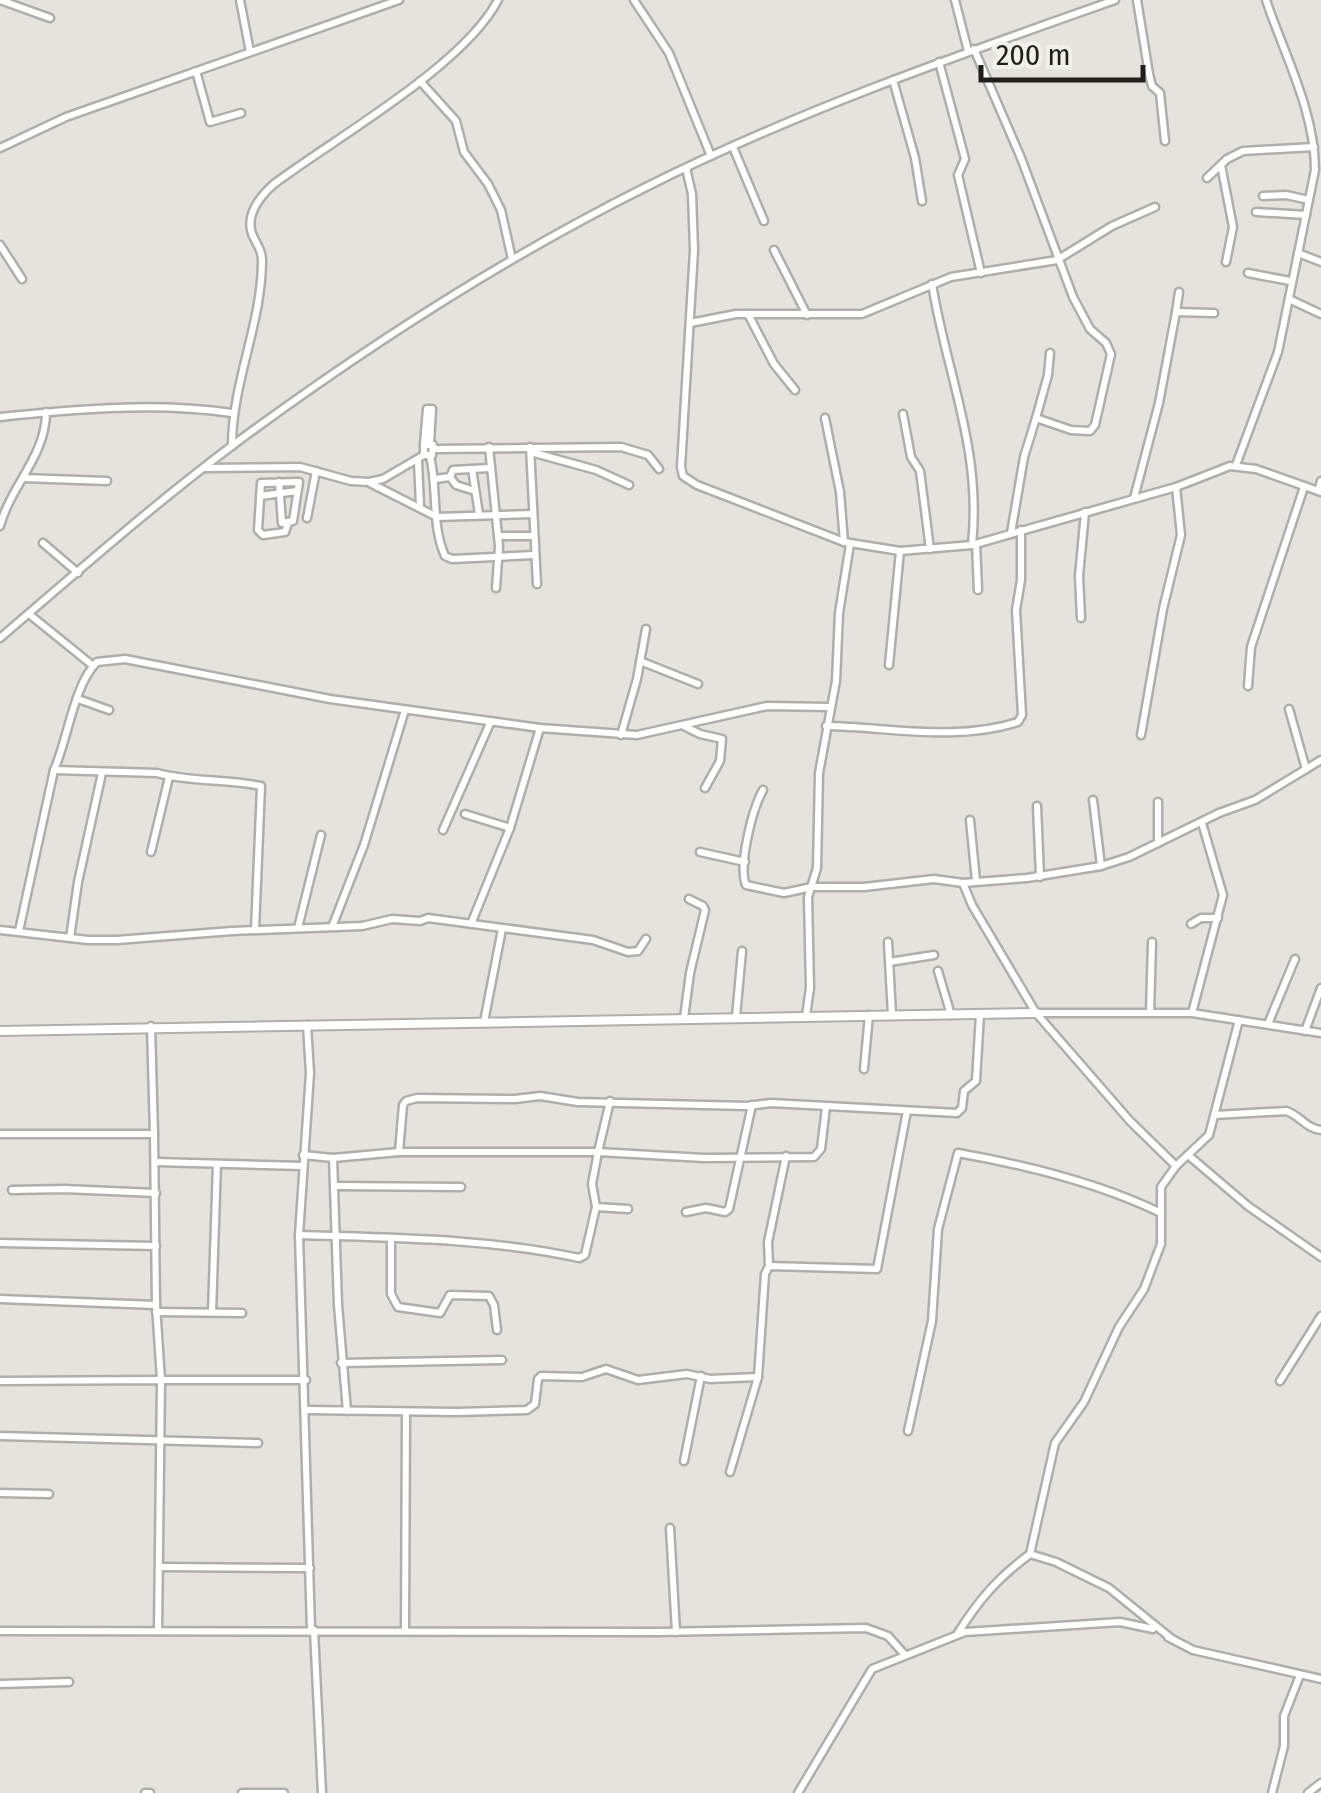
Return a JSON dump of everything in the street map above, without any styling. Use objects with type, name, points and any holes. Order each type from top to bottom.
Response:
[{"type":"street","points":[[0,0],[50,18]]},
{"type":"street","points":[[240,0],[250,52]]},
{"type":"street","points":[[0,148],[47,124],[399,0]]},
{"type":"street","points":[[232,446],[232,413],[261,278],[262,256],[252,236],[250,220],[258,201],[280,178],[420,81],[487,20],[498,0]]},
{"type":"street","points":[[634,0],[669,54],[711,156]]},
{"type":"street","points":[[955,0],[971,50],[1021,158],[1057,260],[1084,320],[1111,354],[1095,425],[1090,431],[1071,430],[1036,418]]},
{"type":"street","points":[[0,638],[232,446],[380,342],[512,260],[711,156],[939,62],[1115,0]]},
{"type":"street","points":[[1137,0],[1149,74],[1152,86],[1160,93],[1166,141]]},
{"type":"street","points":[[1236,465],[1278,352],[1317,151],[1293,70],[1266,0]]},
{"type":"street","points":[[939,62],[965,158],[958,175],[980,273]]},
{"type":"street","points":[[196,70],[210,122],[242,112]]},
{"type":"street","points":[[893,80],[915,158],[922,202]]},
{"type":"street","points":[[420,81],[456,121],[464,152],[488,184],[501,210],[512,260]]},
{"type":"street","points":[[733,147],[764,221]]},
{"type":"street","points":[[1207,178],[1243,151],[1317,151]]},
{"type":"street","points":[[1221,165],[1232,227],[1226,262]]},
{"type":"street","points":[[686,168],[694,228],[683,476],[697,486],[847,543],[900,551],[974,544],[1176,487],[1236,465],[1319,492],[1321,480]]},
{"type":"street","points":[[1263,196],[1309,200]]},
{"type":"street","points":[[689,323],[748,314],[862,314],[932,284],[1057,260],[1112,226],[1154,207]]},
{"type":"street","points":[[1256,212],[1321,212]]},
{"type":"street","points":[[0,245],[22,279]]},
{"type":"street","points":[[774,250],[806,315]]},
{"type":"street","points":[[1298,253],[1321,262]]},
{"type":"street","points":[[1248,273],[1290,281]]},
{"type":"street","points":[[932,284],[974,470],[978,590]]},
{"type":"street","points":[[1134,499],[1160,403],[1179,292]]},
{"type":"street","points":[[1289,299],[1321,314]]},
{"type":"street","points":[[1176,312],[1214,313]]},
{"type":"street","points":[[690,313],[698,319]]},
{"type":"street","points":[[748,314],[774,364],[795,390]]},
{"type":"street","points":[[1011,533],[1024,458],[1048,376],[1050,354]]},
{"type":"street","points":[[0,417],[159,408],[232,413]]},
{"type":"street","points":[[430,409],[429,449],[438,536],[448,558],[534,555]]},
{"type":"street","points":[[0,526],[1,516],[42,442],[46,412]]},
{"type":"street","points":[[903,414],[911,458],[920,471],[930,549]]},
{"type":"street","points":[[806,1016],[810,988],[808,897],[818,868],[817,797],[836,681],[847,543],[825,418]]},
{"type":"street","points":[[489,447],[499,555],[496,588]]},
{"type":"street","points":[[206,468],[300,467],[369,482],[418,461],[429,449],[621,447],[648,456],[659,469]]},
{"type":"street","points":[[530,450],[629,484]]},
{"type":"street","points":[[530,450],[537,584]]},
{"type":"street","points":[[418,461],[420,507]]},
{"type":"street","points":[[475,491],[456,485],[450,477],[451,470],[490,468]]},
{"type":"street","points":[[472,469],[479,514]]},
{"type":"street","points":[[307,518],[316,471]]},
{"type":"street","points":[[434,479],[450,477]]},
{"type":"street","points":[[23,478],[107,481]]},
{"type":"street","points":[[279,482],[282,523],[293,521],[299,482],[279,482],[261,483],[260,534],[285,532],[288,523]]},
{"type":"street","points":[[369,482],[437,516],[533,514]]},
{"type":"street","points":[[260,496],[311,487]]},
{"type":"street","points":[[1140,735],[1181,535],[1176,487]]},
{"type":"street","points":[[1248,686],[1251,646],[1304,487]]},
{"type":"street","points":[[1081,618],[1079,576],[1086,512]]},
{"type":"street","points":[[826,726],[896,732],[977,732],[1018,722],[1022,715],[1016,610],[1021,530]]},
{"type":"street","points":[[498,536],[534,536]]},
{"type":"street","points":[[43,543],[78,572]]},
{"type":"street","points":[[889,666],[900,551]]},
{"type":"street","points":[[29,614],[92,666]]},
{"type":"street","points":[[621,735],[646,629]]},
{"type":"street","points":[[19,931],[54,770],[92,666],[108,660],[405,710],[621,735],[638,735],[767,706],[830,706]]},
{"type":"street","points":[[640,661],[698,684]]},
{"type":"street","points":[[78,699],[109,710]]},
{"type":"street","points":[[1289,709],[1306,769]]},
{"type":"street","points":[[332,926],[364,845],[405,710]]},
{"type":"street","points":[[443,830],[491,721]]},
{"type":"street","points":[[683,725],[722,739],[720,761],[706,788]]},
{"type":"street","points":[[471,924],[510,828],[540,728]]},
{"type":"street","points":[[762,790],[755,805],[744,883],[784,893],[934,879],[963,883],[1040,877],[1101,866],[1255,800],[1321,760]]},
{"type":"street","points":[[54,770],[158,772],[169,777],[232,780],[261,786],[254,930]]},
{"type":"street","points":[[70,938],[102,772]]},
{"type":"street","points":[[151,852],[169,777]]},
{"type":"street","points":[[1093,800],[1101,866]]},
{"type":"street","points":[[1158,802],[1158,843]]},
{"type":"street","points":[[1036,806],[1040,877]]},
{"type":"street","points":[[465,814],[510,828]]},
{"type":"street","points":[[970,820],[976,881]]},
{"type":"street","points":[[1192,1013],[1223,896],[1202,823]]},
{"type":"street","points":[[298,928],[321,835]]},
{"type":"street","points":[[700,852],[745,862]]},
{"type":"street","points":[[963,883],[1036,1013],[1130,1121],[1176,1166]]},
{"type":"street","points":[[684,1018],[705,910],[689,900]]},
{"type":"street","points":[[0,930],[140,940],[428,918],[593,940],[628,952],[638,950],[646,938]]},
{"type":"street","points":[[1191,924],[1201,918],[1218,918]]},
{"type":"street","points":[[484,1022],[502,929]]},
{"type":"street","points":[[888,942],[892,1015]]},
{"type":"street","points":[[1150,1012],[1152,942]]},
{"type":"street","points":[[736,1017],[742,951]]},
{"type":"street","points":[[889,962],[934,955]]},
{"type":"street","points":[[1268,1024],[1295,959]]},
{"type":"street","points":[[938,971],[952,1015]]},
{"type":"street","points":[[1305,1031],[1321,988]]},
{"type":"street","points":[[0,1031],[1150,1012],[1192,1013],[1321,1033]]},
{"type":"street","points":[[399,1152],[403,1106],[410,1099],[543,1096],[578,1102],[752,1106],[771,1103],[960,1112],[964,1091],[976,1081],[980,1014]]},
{"type":"street","points":[[864,1069],[869,1016]]},
{"type":"street","points":[[957,1635],[1001,1574],[1030,1554],[1055,1442],[1084,1402],[1119,1327],[1144,1289],[1162,1244],[1162,1187],[1176,1166],[1209,1135],[1239,1020]]},
{"type":"street","points":[[307,1024],[310,1072],[299,1235],[322,1793]]},
{"type":"street","points":[[151,1026],[160,1380],[158,1631]]},
{"type":"street","points":[[299,1235],[526,1248],[582,1257],[596,1206],[592,1184],[610,1101]]},
{"type":"street","points":[[686,1212],[729,1209],[752,1106]]},
{"type":"street","points":[[304,1155],[333,1158],[399,1152],[598,1152],[690,1158],[814,1156],[821,1148],[826,1107]]},
{"type":"street","points":[[1216,1115],[1286,1111],[1321,1130]]},
{"type":"street","points":[[769,1266],[878,1270],[907,1112]]},
{"type":"street","points":[[0,1134],[154,1134]]},
{"type":"street","points":[[908,1431],[932,1321],[938,1229],[958,1153],[1128,1197],[1161,1214]]},
{"type":"street","points":[[1188,1154],[1248,1206],[1321,1258]]},
{"type":"street","points":[[730,1472],[758,1377],[768,1242],[786,1156]]},
{"type":"street","points":[[333,1158],[341,1362],[347,1411]]},
{"type":"street","points":[[156,1162],[303,1166]]},
{"type":"street","points":[[212,1312],[217,1164]]},
{"type":"street","points":[[334,1186],[461,1188]]},
{"type":"street","points":[[12,1190],[64,1188],[156,1193]]},
{"type":"street","points":[[596,1206],[628,1208]]},
{"type":"street","points":[[390,1238],[391,1294],[398,1307],[440,1313],[450,1295],[489,1296],[497,1330]]},
{"type":"street","points":[[0,1243],[156,1246]]},
{"type":"street","points":[[0,1299],[242,1313]]},
{"type":"street","points":[[1280,1381],[1321,1316]]},
{"type":"street","points":[[341,1362],[502,1360]]},
{"type":"street","points":[[307,1410],[527,1410],[536,1404],[541,1376],[582,1377],[606,1369],[638,1380],[687,1374],[710,1379],[758,1377]]},
{"type":"street","points":[[684,1461],[702,1376]]},
{"type":"street","points":[[0,1381],[306,1380]]},
{"type":"street","points":[[405,1630],[406,1412]]},
{"type":"street","points":[[0,1436],[258,1442]]},
{"type":"street","points":[[0,1493],[49,1494]]},
{"type":"street","points":[[670,1528],[676,1632]]},
{"type":"street","points":[[1030,1554],[1109,1588],[1172,1639]]},
{"type":"street","points":[[160,1567],[310,1568]]},
{"type":"street","points":[[798,1793],[872,1669],[966,1632],[1120,1622],[1147,1627],[1193,1650],[1321,1679]]},
{"type":"street","points":[[0,1632],[676,1632],[866,1628],[888,1636],[905,1655]]},
{"type":"street","points":[[1272,1793],[1284,1746],[1284,1716],[1300,1675]]},
{"type":"street","points":[[0,1684],[69,1682]]},
{"type":"street","points":[[1308,1793],[1321,1783]]},
{"type":"street","points":[[242,1793],[284,1793]]}]
